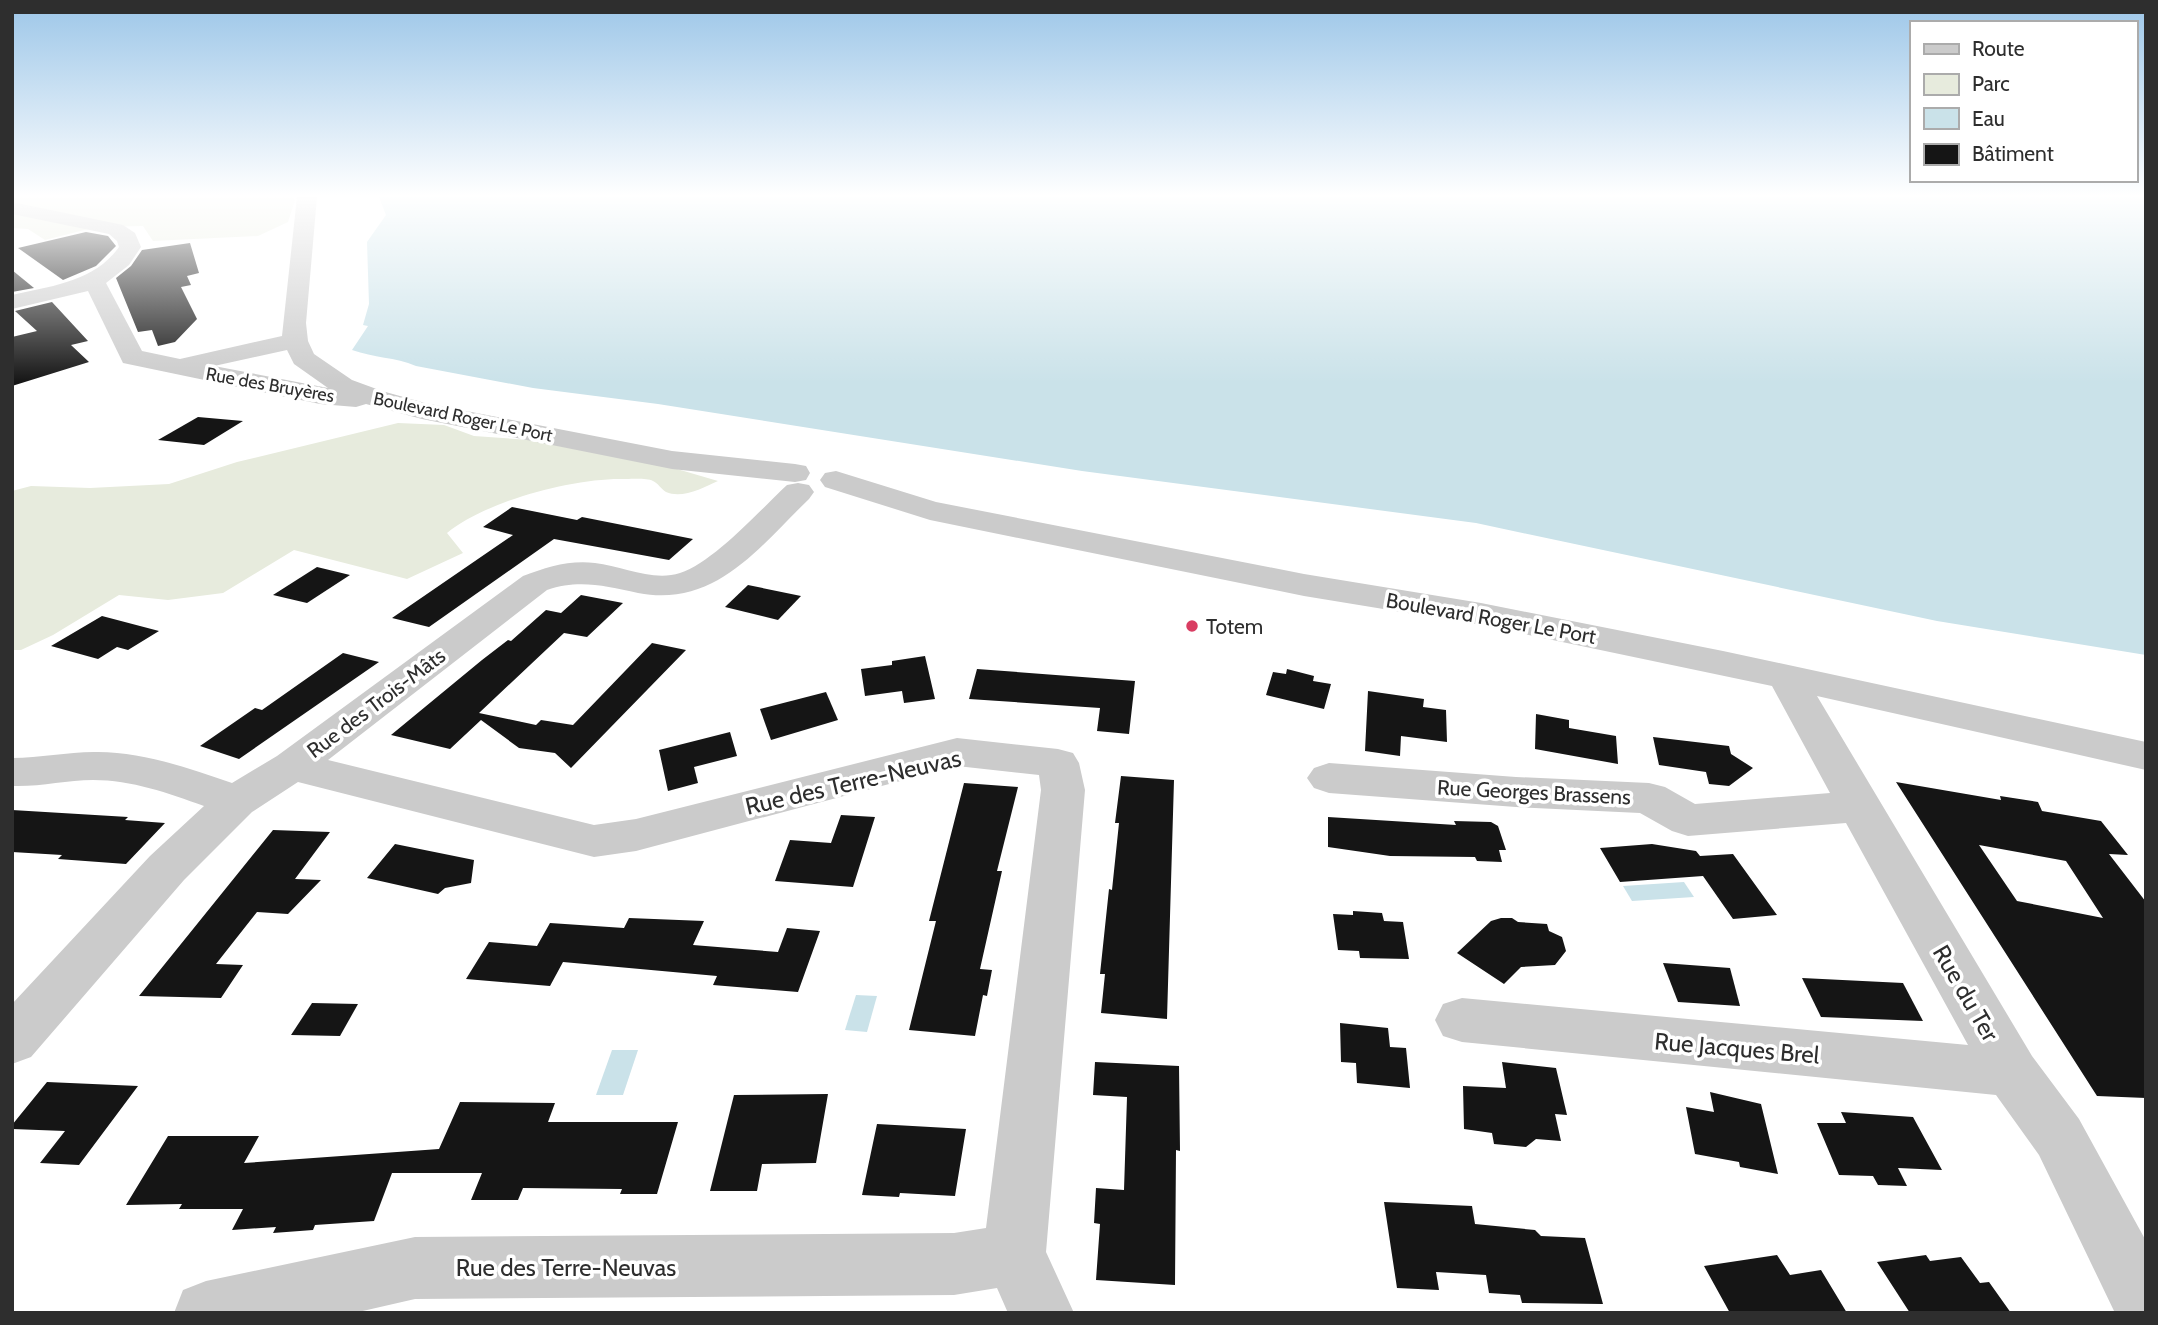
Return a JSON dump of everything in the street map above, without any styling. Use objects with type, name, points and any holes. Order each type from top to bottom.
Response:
[{"type":"street","points":[[12,302],[92,283],[122,259]]},
{"type":"street","points":[[295,341],[294,323],[301,259]]},
{"type":"street","name":"Rue des Bruyères","points":[[92,283],[99,288],[132,357],[320,396],[352,400],[372,397]]},
{"type":"street","name":"Rue des Bruyères","points":[[169,366],[295,341]]},
{"type":"street","name":"Boulevard Roger Le Port","points":[[295,341],[303,358],[342,386],[422,411],[672,460],[810,482],[930,510],[1304,585],[1508,620],[2146,756]]},
{"type":"street","name":"Rue des Trois-Mâts","points":[[12,1041],[167,868],[236,801],[292,766],[535,583],[549,576],[578,570],[666,586],[691,581],[716,566],[810,482]]},
{"type":"street","name":"Rue du Ter","points":[[1787,678],[2012,1073],[2059,1137],[2146,1306]]},
{"type":"street","name":"Rue des Terre-Neuvas","points":[[206,1313],[415,1268],[954,1264],[1014,1255],[1063,790],[1058,763],[957,752],[636,835],[594,841],[292,766]]},
{"type":"street","points":[[12,772],[30,773],[104,766],[166,777],[236,801]]},
{"type":"street","name":"Rue Georges Brassens","points":[[1329,778],[1516,792],[1649,798],[1688,820],[1860,806]]},
{"type":"street","name":"Rue Jacques Brel","points":[[1462,1020],[2012,1073]]},
{"type":"street","points":[[1014,1255],[1042,1313]]},
{"type":"green space","points":[[398,423],[444,425],[474,436],[544,441],[677,469],[718,481],[692,492],[679,494],[666,492],[655,482],[644,479],[605,479],[557,487],[507,501],[464,521],[447,533],[463,553],[407,579],[294,550],[223,593],[168,600],[119,595],[53,635],[21,650],[12,650],[12,491],[31,486],[90,488],[169,484],[237,462]]},
{"type":"water","points":[[368,259],[2146,259],[2146,655],[1937,621],[1476,523],[1082,471],[658,404],[533,388],[416,366],[352,350],[368,326],[363,325],[369,304]]},
{"type":"water","points":[[1684,882],[1694,897],[1632,901],[1623,886]]},
{"type":"water","points":[[856,995],[877,996],[867,1032],[845,1030]]},
{"type":"water","points":[[612,1050],[638,1050],[623,1095],[596,1095]]},
{"type":"building","points":[[33,259],[103,259],[96,266],[63,280]]},
{"type":"building","points":[[136,259],[195,259],[199,273],[187,276],[191,285],[181,287],[197,319],[175,342],[158,346],[152,330],[138,332],[116,278]]},
{"type":"building","points":[[12,270],[34,288],[12,292]]},
{"type":"building","points":[[52,302],[88,341],[71,345],[89,362],[12,386],[12,337],[37,331],[15,311]]},
{"type":"building","points":[[198,417],[243,421],[204,445],[158,440]]},
{"type":"building","points":[[512,507],[577,520],[582,517],[693,539],[669,560],[554,539],[429,627],[392,618],[513,535],[483,527]]},
{"type":"building","points":[[317,567],[350,575],[307,603],[273,595]]},
{"type":"building","points":[[748,585],[801,596],[778,620],[725,607]]},
{"type":"building","points":[[581,595],[623,603],[587,637],[564,633],[479,713],[536,725],[541,720],[573,725],[652,643],[686,650],[571,768],[555,753],[519,748],[481,720],[450,749],[391,735],[482,660],[508,640],[511,641],[546,610],[561,613]]},
{"type":"building","points":[[102,616],[159,631],[128,650],[117,647],[98,659],[51,646]]},
{"type":"building","points":[[343,653],[379,662],[239,759],[200,746],[255,708],[262,710]]},
{"type":"building","points":[[925,656],[935,699],[904,703],[902,691],[865,696],[861,669],[892,665],[892,661]]},
{"type":"building","points":[[977,669],[1135,681],[1129,734],[1097,731],[1100,708],[969,699]]},
{"type":"building","points":[[1287,669],[1314,676],[1313,681],[1331,684],[1324,709],[1266,695],[1273,672],[1286,674]]},
{"type":"building","points":[[1368,691],[1424,699],[1423,707],[1446,710],[1447,742],[1401,736],[1400,756],[1365,751]]},
{"type":"building","points":[[826,692],[838,720],[771,740],[760,709]]},
{"type":"building","points":[[1536,714],[1569,720],[1569,728],[1616,736],[1618,764],[1535,749]]},
{"type":"building","points":[[730,732],[737,756],[694,767],[698,783],[668,791],[659,750]]},
{"type":"building","points":[[1653,737],[1729,746],[1731,754],[1753,768],[1729,786],[1709,784],[1706,772],[1659,765]]},
{"type":"building","points":[[1121,776],[1174,780],[1167,1019],[1101,1013],[1105,974],[1100,974],[1109,889],[1112,890],[1119,823],[1115,823]]},
{"type":"building","points":[[1896,782],[2001,800],[2000,796],[2038,802],[2042,811],[2101,821],[2128,855],[2109,854],[2146,902],[2146,1098],[2097,1096]],"holes":[[[1979,845],[2066,861],[2103,918],[2017,901]]]},
{"type":"building","points":[[964,783],[1018,787],[997,871],[1002,871],[980,969],[992,970],[987,996],[983,995],[975,1036],[909,1030],[936,921],[929,921]]},
{"type":"building","points":[[12,810],[128,817],[125,820],[165,823],[126,864],[58,859],[62,855],[12,852]]},
{"type":"building","points":[[841,815],[875,817],[853,887],[775,881],[790,840],[831,843]]},
{"type":"building","points":[[1328,817],[1456,825],[1454,821],[1491,822],[1498,826],[1506,850],[1499,850],[1502,862],[1477,861],[1475,857],[1390,856],[1328,847]]},
{"type":"building","points":[[273,830],[330,832],[295,879],[321,880],[288,914],[257,912],[216,964],[243,965],[221,998],[139,996]]},
{"type":"building","points":[[395,844],[474,860],[471,883],[445,888],[438,894],[367,878]]},
{"type":"building","points":[[1652,844],[1696,851],[1700,856],[1733,854],[1777,915],[1733,919],[1703,876],[1620,882],[1600,848]]},
{"type":"building","points":[[1353,911],[1382,913],[1384,921],[1403,922],[1409,959],[1360,958],[1359,951],[1338,950],[1333,914],[1353,915]]},
{"type":"building","points":[[629,918],[704,921],[693,945],[778,952],[787,928],[820,931],[798,992],[713,985],[717,976],[563,962],[550,986],[466,979],[489,942],[537,946],[550,923],[624,928]]},
{"type":"building","points":[[1501,918],[1547,924],[1549,931],[1562,937],[1566,951],[1555,965],[1521,967],[1504,984],[1457,953],[1491,921]]},
{"type":"building","points":[[1663,963],[1730,968],[1740,1006],[1678,1002]]},
{"type":"building","points":[[1802,978],[1903,983],[1923,1021],[1821,1017]]},
{"type":"building","points":[[312,1003],[358,1004],[340,1036],[291,1035]]},
{"type":"building","points":[[1340,1023],[1388,1028],[1390,1047],[1406,1048],[1410,1088],[1357,1083],[1356,1063],[1341,1062]]},
{"type":"building","points":[[1095,1062],[1179,1066],[1180,1151],[1176,1150],[1175,1285],[1096,1280],[1100,1224],[1094,1223],[1096,1188],[1124,1190],[1127,1097],[1093,1095]]},
{"type":"building","points":[[1502,1062],[1556,1068],[1567,1115],[1555,1114],[1561,1141],[1536,1139],[1526,1147],[1494,1144],[1492,1133],[1464,1129],[1463,1086],[1506,1088]]},
{"type":"building","points":[[47,1082],[138,1086],[79,1165],[40,1163],[65,1131],[12,1129],[12,1125]]},
{"type":"building","points":[[1710,1092],[1761,1104],[1778,1174],[1740,1167],[1739,1162],[1695,1154],[1686,1107],[1714,1112]]},
{"type":"building","points":[[828,1094],[816,1163],[762,1164],[757,1191],[710,1191],[734,1095]]},
{"type":"building","points":[[460,1102],[555,1103],[548,1122],[678,1122],[657,1194],[620,1194],[622,1189],[523,1188],[518,1200],[471,1200],[482,1173],[392,1173],[374,1221],[315,1225],[313,1230],[273,1233],[276,1227],[232,1230],[243,1209],[179,1209],[182,1204],[126,1205],[168,1136],[259,1136],[244,1163],[439,1149]]},
{"type":"building","points":[[1841,1112],[1913,1117],[1942,1170],[1898,1168],[1907,1186],[1878,1185],[1873,1176],[1839,1175],[1817,1123],[1846,1123]]},
{"type":"building","points":[[877,1124],[966,1129],[955,1196],[900,1193],[899,1197],[862,1195]]},
{"type":"building","points":[[1384,1202],[1472,1206],[1475,1224],[1535,1230],[1541,1236],[1585,1238],[1603,1304],[1522,1303],[1520,1295],[1489,1293],[1486,1275],[1436,1272],[1439,1290],[1397,1288]]},
{"type":"building","points":[[1777,1255],[1790,1275],[1821,1270],[1847,1313],[1730,1313],[1704,1266]]},
{"type":"building","points":[[1926,1255],[1930,1261],[1961,1257],[1980,1283],[1989,1282],[2011,1313],[1910,1313],[1877,1262]]},
{"type":"place","name":"Totem","points":[[1192,626]]}]
